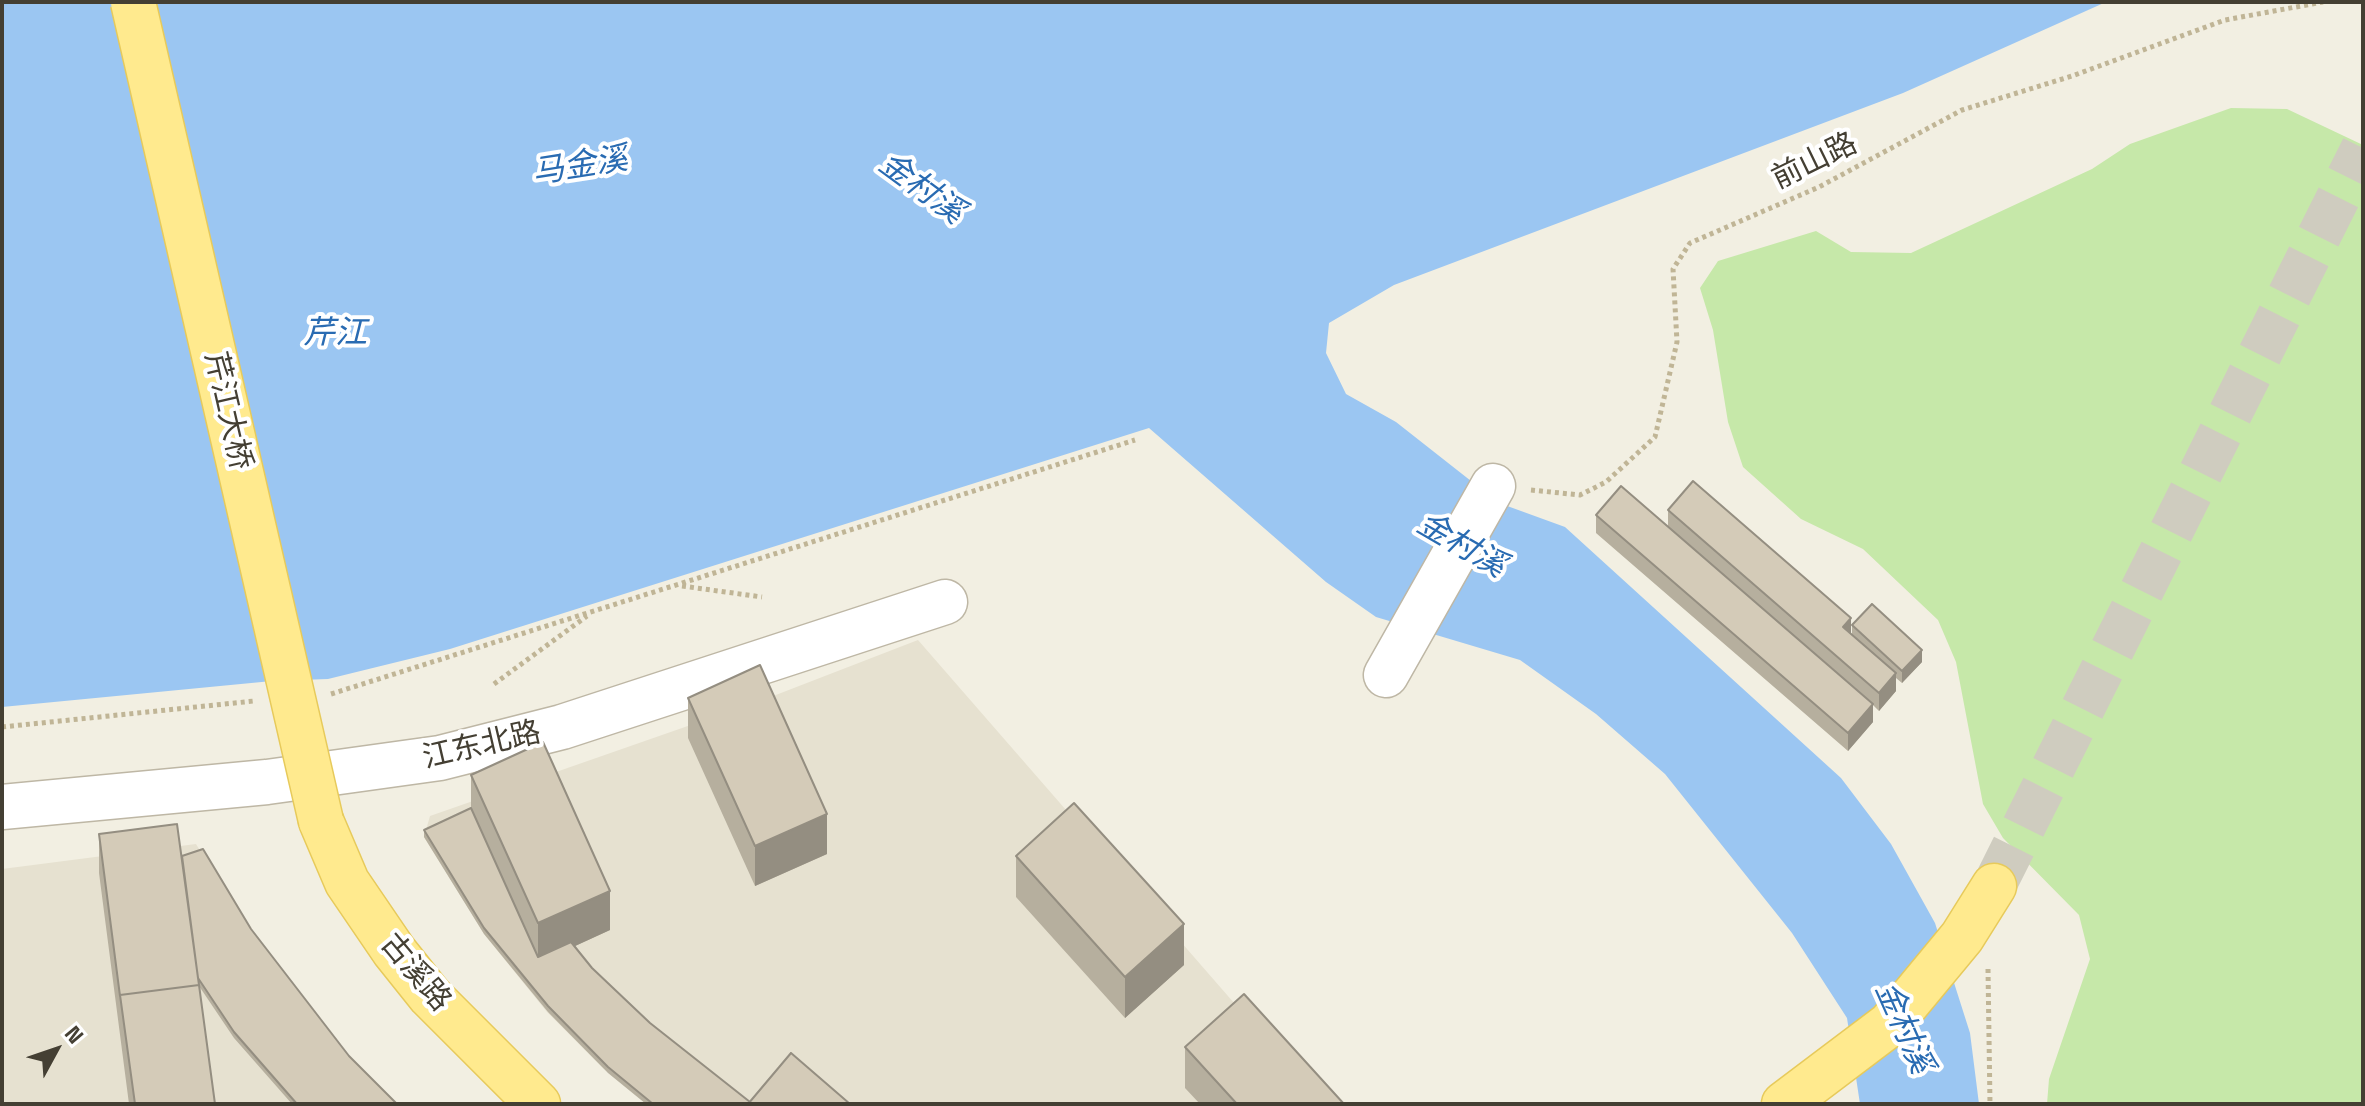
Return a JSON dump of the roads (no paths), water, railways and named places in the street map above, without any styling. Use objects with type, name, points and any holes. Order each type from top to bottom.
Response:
[{"type":"main road","name":"芹江大桥","points":[[133,2],[321,821]]},
{"type":"main road","name":"古溪路","points":[[321,821],[347,882],[394,951],[430,996],[538,1104]]},
{"type":"main road","points":[[1784,1104],[1890,1024],[1962,937],[1994,886]]},
{"type":"street","points":[[1386,675],[1492,488]]},
{"type":"street","name":"江东北路","points":[[2,807],[253,783],[440,758],[562,727],[945,602]]},
{"type":"water","name":"芹江","points":[[2,2],[2106,2],[1903,93],[1394,285],[1329,323],[1326,353],[1346,394],[1396,422],[1499,503],[1565,527],[1841,778],[1891,844],[1935,923],[1970,1033],[1979,1104],[1860,1104],[1847,1018],[1792,933],[1665,774],[1596,714],[1520,660],[1376,617],[1326,582],[1149,428],[450,649],[328,679],[272,681],[2,707]]},
{"type":"tunnel","points":[[1994,886],[2363,148]]},
{"type":"water label","name":"马金溪","points":[[580,167]]},
{"type":"water label","name":"金村溪","points":[[921,189]]},
{"type":"water label","name":"金村溪","points":[[1461,546]]},
{"type":"water label","name":"金村溪","points":[[1903,1028]]}]
